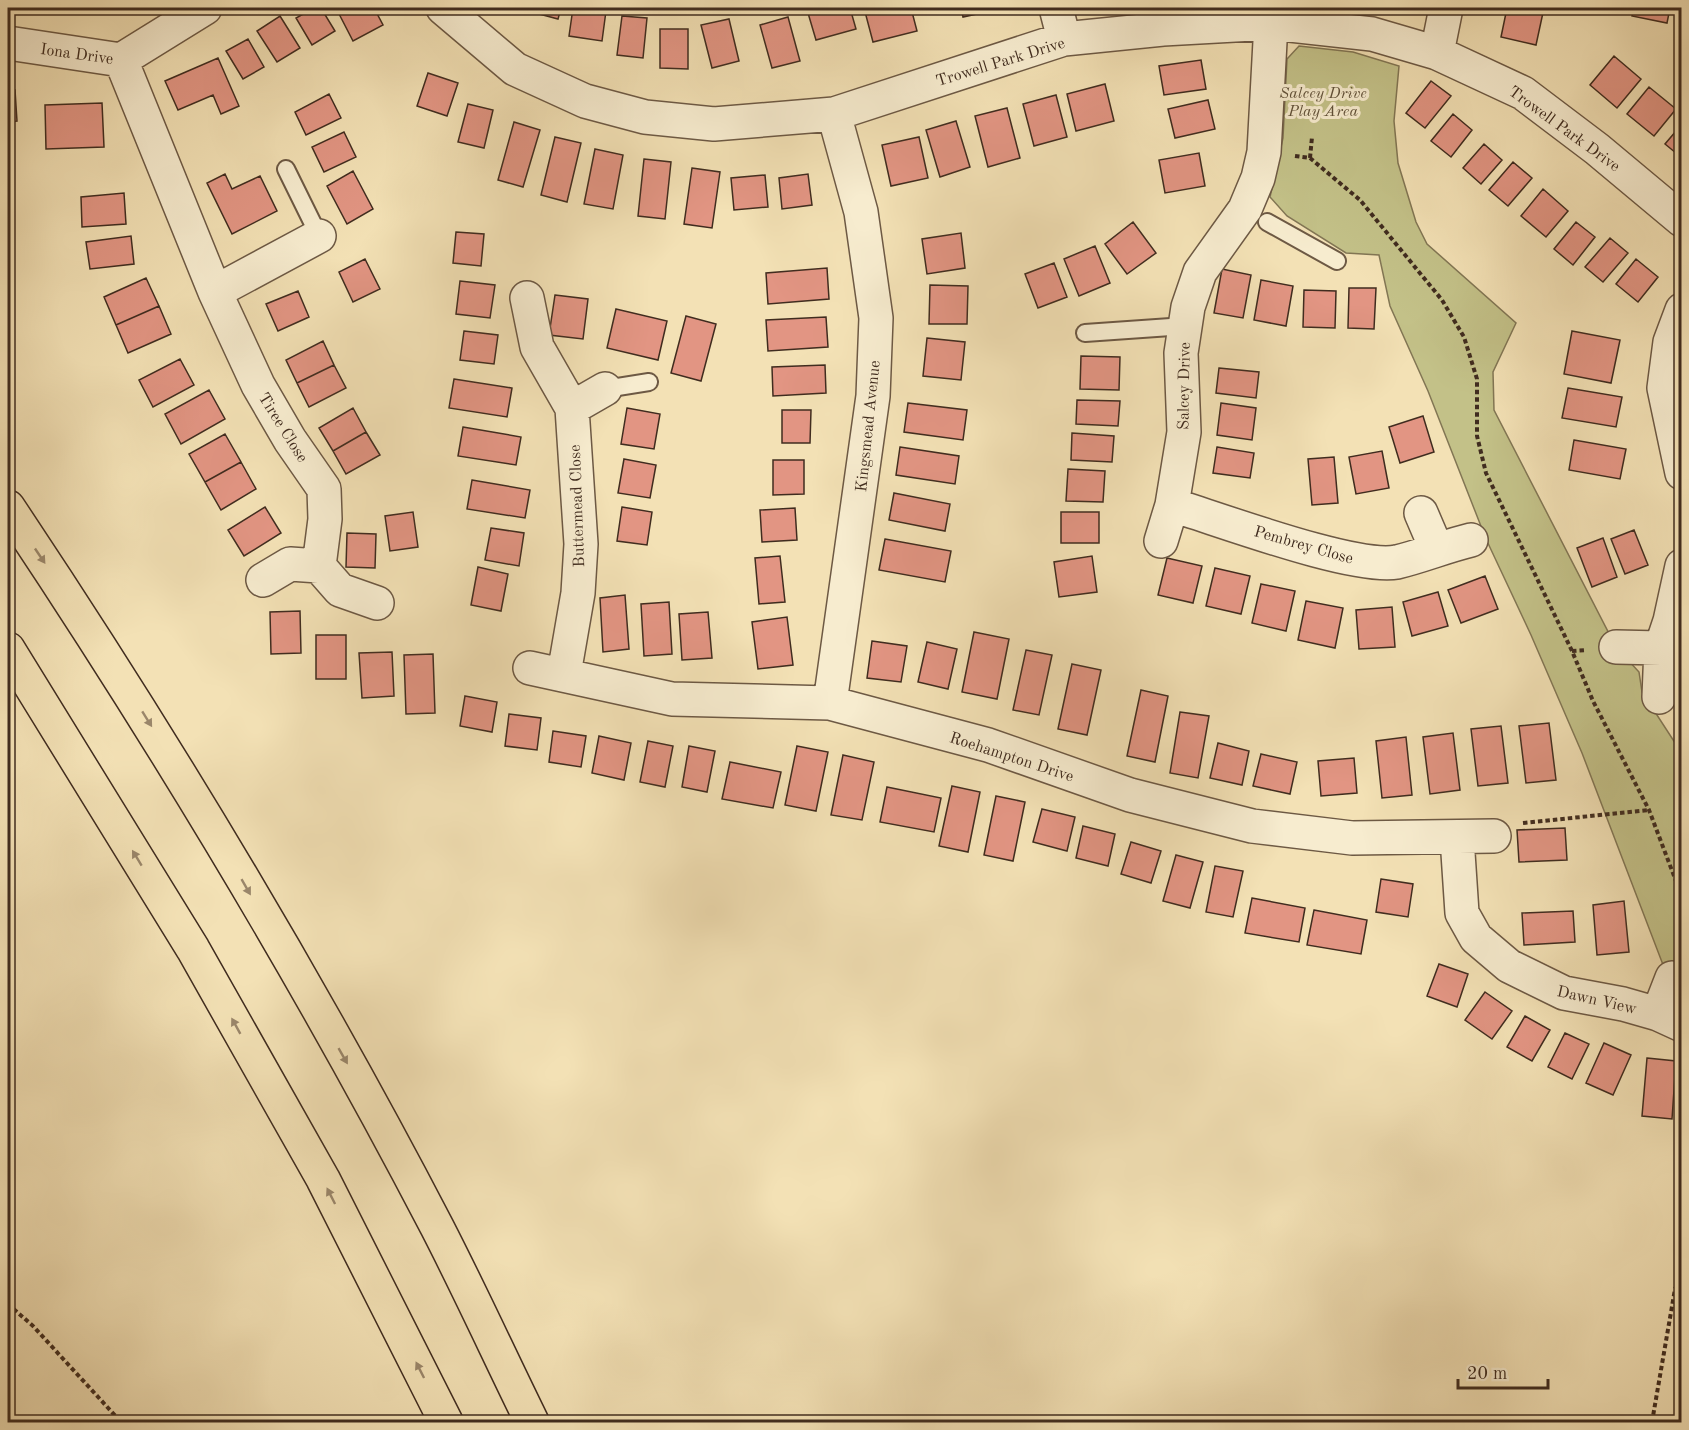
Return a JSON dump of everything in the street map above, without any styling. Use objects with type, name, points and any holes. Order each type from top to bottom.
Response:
[{"type":"highway","points":[[8,507],[153,729],[303,985],[437,1228],[531,1422]]},
{"type":"highway","points":[[8,649],[193,950],[323,1179],[446,1422]]},
{"type":"street","name":"Iona Drive","points":[[8,43],[121,60],[205,8]]},
{"type":"street","name":"Trowell Park Drive","points":[[443,8],[515,69],[585,101],[645,117],[714,124],[834,114],[1064,39],[1186,27],[1271,23],[1372,34],[1437,53],[1523,93],[1597,149],[1682,220]]},
{"type":"street","points":[[1056,8],[1064,39]]},
{"type":"street","points":[[1437,53],[1446,8]]},
{"type":"street","name":"Salcey Drive","points":[[1161,541],[1172,505],[1184,432],[1181,353],[1185,326],[1200,273],[1256,216],[1258,178],[1264,152],[1271,23]]},
{"type":"street","name":"Tiree Close","points":[[121,60],[215,292],[258,385],[290,440],[324,489],[325,519],[319,566]]},
{"type":"street","name":"Kingsmead Avenue","points":[[830,704],[873,396],[876,318],[861,212],[834,114]]},
{"type":"street","points":[[215,292],[319,236]]},
{"type":"street","name":"Buttermead Close","points":[[527,298],[537,347],[572,408],[581,544],[578,593],[564,674]]},
{"type":"street","points":[[1682,310],[1670,342],[1664,388],[1682,473]]},
{"type":"street","points":[[572,408],[605,389]]},
{"type":"street","name":"Pembrey Close","points":[[1172,505],[1324,552],[1373,562],[1396,562],[1436,548],[1471,540]]},
{"type":"street","points":[[1421,513],[1436,548]]},
{"type":"street","points":[[263,580],[290,564],[319,566],[340,590],[378,603]]},
{"type":"street","points":[[1659,697],[1661,648],[1670,621],[1682,566]]},
{"type":"street","points":[[1616,647],[1661,648]]},
{"type":"street","name":"Roehampton Drive","points":[[530,668],[672,699],[830,704],[988,745],[1130,795],[1252,826],[1352,838],[1494,836]]},
{"type":"street","name":"Dawn View","points":[[1457,838],[1462,913],[1476,938],[1509,966],[1564,993],[1623,1004],[1670,1019],[1672,978]]},
{"type":"lane","points":[[286,169],[319,236]]},
{"type":"lane","points":[[1256,216],[1337,261]]},
{"type":"lane","points":[[1085,333],[1185,326]]},
{"type":"lane","points":[[605,389],[650,382]]},
{"type":"path","points":[[1310,158],[1312,137]]},
{"type":"path","points":[[1324,168],[1360,200],[1442,300],[1464,337],[1478,379],[1477,436],[1486,473],[1572,651],[1593,701],[1649,810],[1682,897]]},
{"type":"path","points":[[1494,836],[1500,836],[1500,826],[1649,810]]},
{"type":"path","points":[[1652,1422],[1675,1289],[1682,1275]]},
{"type":"path","points":[[8,1304],[33,1326],[121,1422]]},
{"type":"green space","name":"Salcey Drive Play Area","points":[[1299,46],[1353,52],[1399,66],[1394,121],[1398,163],[1416,222],[1427,244],[1516,323],[1493,372],[1494,410],[1616,647],[1639,672],[1642,692],[1681,752],[1681,977],[1665,970],[1582,753],[1486,539],[1428,391],[1390,306],[1379,255],[1346,253],[1287,216],[1270,197],[1283,138],[1287,59]]},
{"type":"building","points":[[314,8],[321,8],[335,31],[312,45],[296,18]]},
{"type":"building","points":[[336,8],[374,8],[383,25],[353,41]]},
{"type":"building","points":[[529,8],[561,8],[558,19],[528,11]]},
{"type":"building","points":[[573,8],[606,11],[602,41],[569,36]]},
{"type":"building","points":[[827,8],[850,8],[856,29],[816,40],[808,13]]},
{"type":"building","points":[[864,8],[911,8],[917,31],[873,42]]},
{"type":"building","points":[[961,8],[1004,8],[963,17]]},
{"type":"building","points":[[1507,8],[1544,8],[1536,45],[1501,37]]},
{"type":"building","points":[[1634,8],[1670,8],[1667,23],[1632,16]]},
{"type":"building","points":[[280,16],[300,48],[277,62],[257,31]]},
{"type":"building","points":[[622,16],[647,18],[643,58],[617,55]]},
{"type":"building","points":[[788,17],[800,61],[772,68],[760,25]]},
{"type":"building","points":[[729,19],[739,61],[712,68],[701,25]]},
{"type":"building","points":[[660,29],[688,29],[688,69],[660,68]]},
{"type":"building","points":[[248,39],[264,67],[243,79],[226,51]]},
{"type":"building","points":[[1614,56],[1641,79],[1617,108],[1590,85]]},
{"type":"building","points":[[218,58],[239,106],[221,114],[213,95],[178,110],[165,81]]},
{"type":"building","points":[[1201,60],[1206,89],[1164,95],[1159,66]]},
{"type":"building","points":[[428,73],[458,83],[447,116],[417,106]]},
{"type":"building","points":[[1431,81],[1451,96],[1425,128],[1406,113]]},
{"type":"building","points":[[1105,84],[1114,121],[1076,131],[1067,94]]},
{"type":"building","points":[[1649,87],[1676,109],[1654,136],[1627,114]]},
{"type":"building","points":[[8,90],[15,90],[17,121],[8,122]]},
{"type":"building","points":[[329,94],[341,118],[306,135],[295,112]]},
{"type":"building","points":[[1056,95],[1067,137],[1034,146],[1023,104]]},
{"type":"building","points":[[1208,100],[1215,129],[1175,138],[1168,109]]},
{"type":"building","points":[[102,103],[104,147],[46,149],[45,105]]},
{"type":"building","points":[[468,104],[493,110],[484,148],[458,142]]},
{"type":"building","points":[[1007,108],[1020,158],[988,167],[975,116]]},
{"type":"building","points":[[1453,114],[1472,130],[1451,157],[1431,141]]},
{"type":"building","points":[[956,121],[970,167],[940,177],[926,130]]},
{"type":"building","points":[[514,122],[540,130],[523,187],[498,180]]},
{"type":"building","points":[[1682,124],[1682,158],[1665,144]]},
{"type":"building","points":[[344,132],[356,157],[324,172],[312,147]]},
{"type":"building","points":[[555,137],[581,143],[567,202],[541,195]]},
{"type":"building","points":[[919,137],[928,178],[891,186],[882,145]]},
{"type":"building","points":[[1484,144],[1502,160],[1481,184],[1463,168]]},
{"type":"building","points":[[595,149],[623,155],[613,209],[584,204]]},
{"type":"building","points":[[1199,153],[1205,186],[1165,193],[1159,160]]},
{"type":"building","points":[[644,159],[671,162],[665,219],[638,216]]},
{"type":"building","points":[[1513,162],[1532,178],[1508,206],[1489,190]]},
{"type":"building","points":[[692,168],[720,172],[712,228],[684,224]]},
{"type":"building","points":[[353,171],[373,209],[347,224],[327,186]]},
{"type":"building","points":[[225,174],[232,189],[260,176],[277,211],[232,234],[207,183]]},
{"type":"building","points":[[808,174],[812,205],[782,209],[779,178]]},
{"type":"building","points":[[765,175],[768,207],[734,210],[731,178]]},
{"type":"building","points":[[1543,189],[1568,211],[1546,237],[1521,216]]},
{"type":"building","points":[[124,193],[126,224],[82,227],[81,197]]},
{"type":"building","points":[[1133,222],[1156,253],[1127,274],[1105,244]]},
{"type":"building","points":[[1576,222],[1595,237],[1573,265],[1554,249]]},
{"type":"building","points":[[456,232],[484,234],[481,266],[453,263]]},
{"type":"building","points":[[961,233],[965,268],[927,274],[922,239]]},
{"type":"building","points":[[131,236],[134,264],[90,269],[86,242]]},
{"type":"building","points":[[1610,238],[1628,253],[1603,282],[1585,267]]},
{"type":"building","points":[[1095,246],[1110,283],[1079,296],[1064,259]]},
{"type":"building","points":[[365,259],[380,289],[353,302],[339,272]]},
{"type":"building","points":[[1636,259],[1658,277],[1638,302],[1616,284]]},
{"type":"building","points":[[1054,263],[1067,297],[1038,308],[1025,274]]},
{"type":"building","points":[[827,268],[829,299],[768,304],[766,273]]},
{"type":"building","points":[[1222,269],[1251,275],[1243,318],[1214,313]]},
{"type":"building","points":[[146,278],[159,306],[116,325],[104,297]]},
{"type":"building","points":[[1261,280],[1293,286],[1286,326],[1254,320]]},
{"type":"building","points":[[460,281],[495,285],[490,318],[456,314]]},
{"type":"building","points":[[930,285],[968,286],[967,324],[929,324]]},
{"type":"building","points":[[1349,288],[1376,288],[1374,329],[1348,328]]},
{"type":"building","points":[[1304,290],[1336,291],[1335,328],[1303,327]]},
{"type":"building","points":[[298,291],[309,317],[278,331],[266,304]]},
{"type":"building","points":[[555,295],[588,299],[583,339],[549,335]]},
{"type":"building","points":[[159,306],[171,334],[128,353],[116,325]]},
{"type":"building","points":[[616,309],[667,321],[658,360],[607,348]]},
{"type":"building","points":[[686,316],[716,324],[701,381],[671,373]]},
{"type":"building","points":[[826,317],[828,347],[768,351],[766,320]]},
{"type":"building","points":[[464,331],[498,335],[494,364],[460,360]]},
{"type":"building","points":[[1572,331],[1620,340],[1611,383],[1564,374]]},
{"type":"building","points":[[927,338],[965,342],[961,380],[923,376]]},
{"type":"building","points":[[323,341],[334,365],[297,383],[286,360]]},
{"type":"building","points":[[1081,356],[1120,357],[1119,390],[1080,389]]},
{"type":"building","points":[[180,359],[194,385],[153,407],[139,380]]},
{"type":"building","points":[[334,365],[346,388],[309,407],[297,383]]},
{"type":"building","points":[[825,365],[826,393],[773,396],[772,367]]},
{"type":"building","points":[[1219,368],[1259,372],[1256,398],[1216,393]]},
{"type":"building","points":[[454,379],[512,388],[507,417],[449,408]]},
{"type":"building","points":[[1568,388],[1622,397],[1616,427],[1562,418]]},
{"type":"building","points":[[209,390],[225,419],[181,444],[165,414]]},
{"type":"building","points":[[1077,400],[1120,401],[1118,426],[1076,424]]},
{"type":"building","points":[[908,403],[967,410],[963,440],[904,432]]},
{"type":"building","points":[[1221,403],[1256,408],[1252,440],[1217,435]]},
{"type":"building","points":[[353,408],[366,432],[333,451],[319,428]]},
{"type":"building","points":[[627,408],[660,414],[654,449],[621,444]]},
{"type":"building","points":[[782,410],[811,410],[810,443],[782,443]]},
{"type":"building","points":[[1423,416],[1434,452],[1400,463],[1389,427]]},
{"type":"building","points":[[463,427],[521,437],[516,465],[458,456]]},
{"type":"building","points":[[366,432],[380,455],[346,474],[333,451]]},
{"type":"building","points":[[1072,433],[1114,436],[1112,462],[1071,460]]},
{"type":"building","points":[[225,434],[241,462],[205,482],[189,454]]},
{"type":"building","points":[[1574,440],[1626,449],[1620,479],[1569,470]]},
{"type":"building","points":[[900,447],[959,456],[955,484],[896,475]]},
{"type":"building","points":[[1217,447],[1254,453],[1250,478],[1213,473]]},
{"type":"building","points":[[1382,451],[1389,488],[1356,494],[1349,457]]},
{"type":"building","points":[[1334,457],[1338,503],[1312,505],[1308,459]]},
{"type":"building","points":[[624,459],[656,465],[650,498],[618,493]]},
{"type":"building","points":[[773,460],[804,460],[804,494],[773,495]]},
{"type":"building","points":[[241,462],[256,489],[221,510],[205,482]]},
{"type":"building","points":[[1068,469],[1105,471],[1103,502],[1066,501]]},
{"type":"building","points":[[472,480],[530,490],[525,518],[467,509]]},
{"type":"building","points":[[894,493],[950,504],[945,531],[889,520]]},
{"type":"building","points":[[265,507],[281,533],[244,556],[228,530]]},
{"type":"building","points":[[622,507],[652,512],[647,545],[617,541]]},
{"type":"building","points":[[795,508],[797,540],[762,542],[760,510]]},
{"type":"building","points":[[413,512],[418,547],[390,551],[385,516]]},
{"type":"building","points":[[1061,512],[1099,512],[1099,543],[1061,543]]},
{"type":"building","points":[[491,528],[524,533],[519,566],[485,560]]},
{"type":"building","points":[[1634,530],[1648,565],[1625,574],[1611,539]]},
{"type":"building","points":[[347,533],[376,534],[375,568],[346,567]]},
{"type":"building","points":[[1603,538],[1617,577],[1592,587],[1577,548]]},
{"type":"building","points":[[885,539],[951,551],[945,582],[879,570]]},
{"type":"building","points":[[780,556],[785,602],[759,604],[755,558]]},
{"type":"building","points":[[1092,556],[1097,592],[1059,597],[1054,562]]},
{"type":"building","points":[[1167,558],[1202,566],[1193,603],[1158,595]]},
{"type":"building","points":[[478,567],[508,574],[501,611],[471,605]]},
{"type":"building","points":[[1215,568],[1250,576],[1241,614],[1206,606]]},
{"type":"building","points":[[1485,576],[1498,609],[1461,623],[1448,590]]},
{"type":"building","points":[[1261,584],[1295,591],[1286,631],[1252,623]]},
{"type":"building","points":[[1438,592],[1448,626],[1412,636],[1403,602]]},
{"type":"building","points":[[625,595],[629,649],[603,652],[600,598]]},
{"type":"building","points":[[1306,601],[1343,608],[1335,648],[1298,640]]},
{"type":"building","points":[[669,602],[672,654],[644,656],[641,604]]},
{"type":"building","points":[[1392,607],[1395,647],[1359,649],[1356,610]]},
{"type":"building","points":[[300,611],[301,653],[271,654],[270,612]]},
{"type":"building","points":[[708,612],[712,658],[682,660],[679,614]]},
{"type":"building","points":[[787,617],[793,665],[758,669],[752,622]]},
{"type":"building","points":[[974,632],[1009,639],[997,699],[962,692]]},
{"type":"building","points":[[316,635],[346,635],[346,679],[316,679]]},
{"type":"building","points":[[872,641],[907,646],[901,682],[867,678]]},
{"type":"building","points":[[927,642],[957,649],[948,689],[918,682]]},
{"type":"building","points":[[1026,650],[1052,655],[1039,715],[1013,710]]},
{"type":"building","points":[[392,652],[394,696],[362,698],[359,653]]},
{"type":"building","points":[[433,654],[435,713],[406,714],[404,655]]},
{"type":"building","points":[[1072,664],[1101,670],[1087,735],[1058,729]]},
{"type":"building","points":[[1141,690],[1168,696],[1155,762],[1127,756]]},
{"type":"building","points":[[465,696],[497,702],[492,732],[460,726]]},
{"type":"building","points":[[1180,712],[1209,716],[1198,778],[1170,773]]},
{"type":"building","points":[[509,714],[541,718],[537,750],[505,746]]},
{"type":"building","points":[[1549,723],[1556,780],[1526,783],[1519,726]]},
{"type":"building","points":[[1501,726],[1508,783],[1478,786],[1471,729]]},
{"type":"building","points":[[553,731],[586,736],[581,767],[549,762]]},
{"type":"building","points":[[1453,733],[1460,790],[1430,794],[1423,737]]},
{"type":"building","points":[[599,736],[631,743],[624,780],[592,773]]},
{"type":"building","points":[[1406,737],[1412,795],[1382,798],[1376,741]]},
{"type":"building","points":[[648,741],[673,746],[665,787],[640,782]]},
{"type":"building","points":[[1218,743],[1249,751],[1242,785],[1210,778]]},
{"type":"building","points":[[689,746],[715,751],[707,792],[682,787]]},
{"type":"building","points":[[797,746],[828,752],[816,811],[785,805]]},
{"type":"building","points":[[1261,754],[1297,762],[1290,794],[1253,786]]},
{"type":"building","points":[[843,755],[874,762],[862,820],[831,815]]},
{"type":"building","points":[[1354,758],[1357,793],[1321,796],[1318,761]]},
{"type":"building","points":[[730,762],[781,772],[773,808],[722,799]]},
{"type":"building","points":[[952,786],[980,792],[968,852],[939,846]]},
{"type":"building","points":[[887,787],[941,798],[934,832],[880,822]]},
{"type":"building","points":[[996,796],[1025,802],[1013,861],[984,855]]},
{"type":"building","points":[[1042,809],[1075,817],[1067,851],[1033,842]]},
{"type":"building","points":[[1083,826],[1115,834],[1108,866],[1076,858]]},
{"type":"building","points":[[1565,828],[1567,860],[1519,862],[1517,830]]},
{"type":"building","points":[[1131,842],[1161,851],[1151,883],[1121,874]]},
{"type":"building","points":[[1176,855],[1203,862],[1190,908],[1163,901]]},
{"type":"building","points":[[1215,866],[1243,871],[1233,917],[1206,912]]},
{"type":"building","points":[[1381,879],[1413,884],[1408,917],[1376,912]]},
{"type":"building","points":[[1252,898],[1305,908],[1299,942],[1245,933]]},
{"type":"building","points":[[1624,901],[1629,952],[1597,955],[1593,905]]},
{"type":"building","points":[[1314,910],[1367,920],[1361,954],[1307,945]]},
{"type":"building","points":[[1573,911],[1575,942],[1524,945],[1522,913]]},
{"type":"building","points":[[1439,964],[1468,974],[1457,1007],[1427,996]]},
{"type":"building","points":[[1485,992],[1512,1011],[1492,1039],[1465,1020]]},
{"type":"building","points":[[1525,1016],[1550,1030],[1532,1061],[1507,1047]]},
{"type":"building","points":[[1565,1033],[1589,1044],[1572,1079],[1548,1067]]},
{"type":"building","points":[[1604,1043],[1631,1055],[1613,1095],[1586,1083]]},
{"type":"building","points":[[1647,1058],[1676,1061],[1672,1119],[1642,1116]]}]
